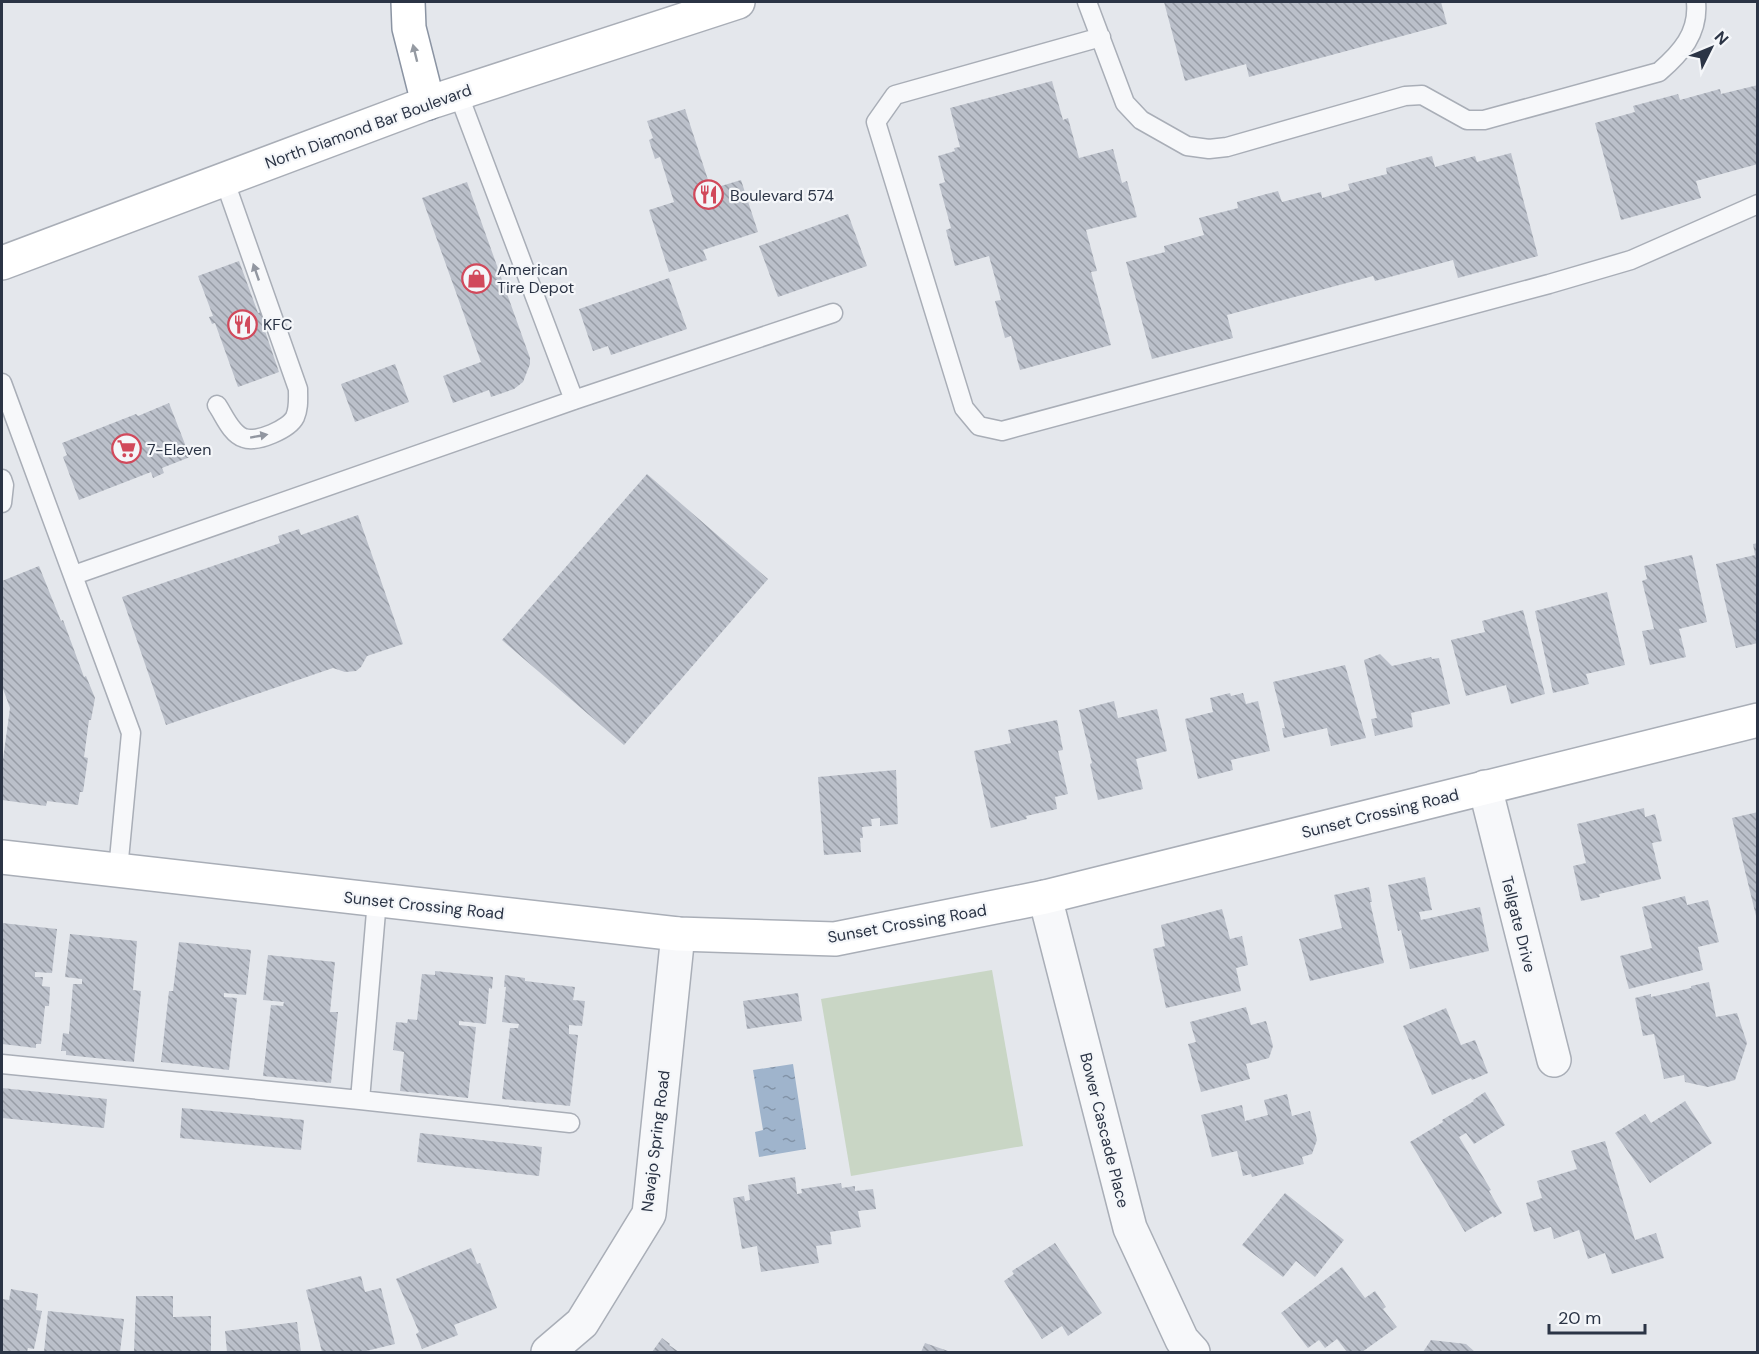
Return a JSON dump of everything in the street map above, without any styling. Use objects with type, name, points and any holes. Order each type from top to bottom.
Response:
[{"type":"main road","points":[[408,2],[409,28],[428,103]]},
{"type":"main road","name":"North Diamond Bar Boulevard","points":[[2,263],[428,103],[738,2]]},
{"type":"main road","name":"Sunset Crossing Road","points":[[2,857],[678,934],[835,939],[1046,897],[1758,720]]},
{"type":"street","name":"Tellgate Drive","points":[[1485,787],[1554,1060]]},
{"type":"street","name":"Bower Cascade Place","points":[[1046,897],[1130,1228],[1181,1348]]},
{"type":"street","name":"Navajo Spring Road","points":[[548,1353],[582,1323],[649,1214],[678,934]]},
{"type":"lane","points":[[1087,2],[1125,103],[1141,120],[1187,146],[1209,149],[1227,147],[1405,96],[1422,95],[1467,120],[1485,120],[1659,72],[1677,57],[1691,37],[1697,15],[1696,2]]},
{"type":"lane","points":[[1101,37],[895,95],[876,122],[964,408],[979,426],[1002,431],[1549,284],[1631,260],[1758,204]]},
{"type":"lane","points":[[458,93],[574,400]]},
{"type":"lane","points":[[217,405],[233,429],[244,438],[260,438],[283,429],[294,419],[299,405],[298,389],[224,179]]},
{"type":"lane","points":[[74,575],[574,400],[833,313]]},
{"type":"lane","points":[[3,393],[132,732],[118,870]]},
{"type":"lane","points":[[2,479],[4,485],[2,503]]},
{"type":"lane","points":[[360,1100],[377,900]]},
{"type":"lane","points":[[2,1064],[570,1123]]},
{"type":"green space","points":[[992,970],[1023,1146],[851,1176],[821,999]]},
{"type":"water","points":[[793,1064],[806,1149],[759,1157],[755,1132],[763,1130],[753,1070]]},
{"type":"building","points":[[1164,2],[1441,2],[1447,24],[1249,77],[1246,64],[1185,81]]},
{"type":"building","points":[[1052,81],[1063,120],[1068,118],[1079,158],[1113,149],[1122,183],[1127,181],[1137,217],[1086,230],[1097,271],[1091,272],[1111,345],[1020,370],[1011,336],[1005,338],[995,301],[1001,300],[989,256],[955,266],[946,230],[951,228],[939,184],[945,182],[938,156],[955,151],[954,148],[960,147],[950,108]]},
{"type":"building","points":[[1758,85],[1758,164],[1696,181],[1701,198],[1621,220],[1595,123],[1635,112],[1633,106],[1678,94],[1680,100],[1720,89],[1721,94]]},
{"type":"building","name":"Boulevard 574","points":[[685,109],[711,189],[741,180],[758,232],[703,250],[707,260],[669,272],[649,210],[674,202],[660,157],[655,159],[649,140],[653,138],[647,121]]},
{"type":"building","points":[[1511,153],[1538,256],[1458,278],[1453,260],[1375,281],[1373,276],[1227,315],[1233,338],[1152,359],[1126,262],[1165,252],[1164,246],[1204,235],[1199,218],[1238,208],[1237,202],[1278,191],[1282,202],[1321,192],[1322,198],[1350,190],[1348,184],[1387,174],[1386,168],[1432,156],[1435,167],[1475,156],[1477,162]]},
{"type":"building","name":"American Tire Depot","points":[[467,182],[530,358],[530,364],[523,382],[514,389],[491,397],[489,390],[453,403],[443,376],[481,362],[422,198]]},
{"type":"building","points":[[848,214],[867,266],[778,297],[759,246]]},
{"type":"building","name":"KFC","points":[[239,261],[258,313],[264,311],[270,329],[265,331],[279,372],[238,387],[215,323],[212,324],[209,317],[213,316],[198,276]]},
{"type":"building","points":[[669,278],[687,329],[611,355],[608,346],[593,351],[579,309]]},
{"type":"building","points":[[395,364],[409,402],[355,422],[341,384]]},
{"type":"building","name":"7-Eleven","points":[[169,403],[190,457],[162,468],[164,473],[153,478],[151,472],[79,500],[63,457],[67,455],[62,443]]},
{"type":"building","points":[[647,474],[768,579],[624,745],[502,640]]},
{"type":"building","points":[[358,515],[403,644],[367,656],[356,671],[345,672],[333,668],[166,725],[122,597],[280,543],[278,536],[299,529],[301,535]]},
{"type":"building","points":[[1758,543],[1758,643],[1736,648],[1716,564],[1755,555],[1753,544]]},
{"type":"building","points":[[1692,555],[1707,622],[1679,629],[1686,657],[1650,665],[1642,631],[1654,629],[1642,581],[1647,579],[1644,566]]},
{"type":"building","points":[[39,566],[61,621],[63,620],[84,677],[86,676],[95,698],[91,720],[89,720],[84,757],[88,758],[83,792],[80,792],[78,805],[47,801],[46,806],[2,800],[2,767],[10,708],[2,686],[2,581]]},
{"type":"building","points":[[1607,592],[1625,665],[1586,674],[1589,684],[1553,693],[1535,611]]},
{"type":"building","points":[[1523,610],[1545,694],[1511,704],[1506,685],[1466,696],[1451,640],[1485,632],[1482,621]]},
{"type":"building","points":[[1380,654],[1392,666],[1431,657],[1432,659],[1439,658],[1450,704],[1411,713],[1413,727],[1375,736],[1371,719],[1377,718],[1364,660]]},
{"type":"building","points":[[1345,665],[1366,738],[1331,746],[1327,728],[1284,738],[1282,728],[1285,728],[1273,682]]},
{"type":"building","points":[[1230,693],[1231,696],[1243,693],[1246,704],[1258,701],[1270,751],[1231,760],[1233,770],[1198,779],[1185,719],[1213,712],[1210,698]]},
{"type":"building","points":[[1114,701],[1118,718],[1157,709],[1167,751],[1136,759],[1143,789],[1098,800],[1079,710]]},
{"type":"building","points":[[1057,720],[1063,750],[1058,751],[1068,794],[1055,797],[1057,809],[1026,816],[1027,819],[991,828],[974,751],[1011,743],[1008,730]]},
{"type":"building","points":[[896,770],[898,824],[880,826],[880,818],[871,819],[872,826],[862,827],[861,852],[824,855],[818,777]]},
{"type":"building","points":[[1644,808],[1645,817],[1655,814],[1662,841],[1652,843],[1661,879],[1599,894],[1600,897],[1581,901],[1573,866],[1586,863],[1577,824]]},
{"type":"building","points":[[1758,812],[1758,920],[1757,920],[1732,818]]},
{"type":"building","points":[[1425,877],[1432,910],[1419,912],[1421,920],[1480,907],[1489,951],[1410,969],[1401,930],[1398,931],[1388,885]]},
{"type":"building","points":[[1369,887],[1372,902],[1370,902],[1384,963],[1310,981],[1299,939],[1342,928],[1334,895]]},
{"type":"building","points":[[1685,896],[1687,905],[1708,900],[1719,942],[1698,947],[1703,970],[1629,989],[1620,956],[1652,948],[1642,907]]},
{"type":"building","points":[[1222,909],[1230,939],[1242,936],[1248,965],[1236,968],[1241,991],[1166,1008],[1153,949],[1165,946],[1161,925]]},
{"type":"building","points":[[2,923],[57,929],[52,973],[35,972],[35,977],[43,977],[42,986],[50,987],[49,1006],[45,1006],[41,1044],[36,1044],[36,1048],[2,1044]]},
{"type":"building","points":[[70,934],[137,941],[133,990],[141,991],[134,1062],[66,1055],[66,1051],[61,1051],[63,1033],[69,1034],[73,984],[82,984],[82,979],[65,977]]},
{"type":"building","points":[[179,942],[251,950],[246,995],[224,993],[224,997],[237,998],[229,1070],[161,1062],[169,991],[173,991]]},
{"type":"building","points":[[268,955],[335,962],[330,1012],[338,1012],[331,1083],[263,1076],[271,1005],[283,1006],[284,1002],[263,1000]]},
{"type":"building","points":[[435,971],[493,977],[492,989],[489,988],[486,1024],[459,1021],[459,1025],[476,1027],[468,1098],[400,1091],[404,1052],[393,1050],[396,1022],[407,1023],[408,1019],[417,1020],[422,974],[435,975]]},
{"type":"building","points":[[505,975],[525,978],[525,981],[575,987],[573,1000],[585,1001],[582,1026],[569,1025],[569,1034],[578,1035],[570,1106],[502,1099],[510,1028],[518,1028],[519,1024],[502,1022]]},
{"type":"building","points":[[1709,982],[1716,1017],[1737,1013],[1747,1043],[1735,1080],[1708,1087],[1685,1082],[1684,1075],[1664,1079],[1654,1034],[1643,1036],[1635,998],[1651,994],[1651,997]]},
{"type":"building","points":[[798,993],[802,1021],[747,1029],[743,1001]]},
{"type":"building","points":[[1246,1007],[1251,1025],[1266,1021],[1273,1046],[1269,1058],[1246,1064],[1250,1079],[1201,1092],[1188,1044],[1196,1042],[1190,1022]]},
{"type":"building","points":[[1446,1008],[1461,1045],[1475,1040],[1488,1073],[1432,1095],[1403,1026]]},
{"type":"building","points":[[2,1088],[107,1099],[104,1128],[2,1118]]},
{"type":"building","points":[[1485,1092],[1505,1125],[1474,1144],[1466,1133],[1459,1137],[1502,1213],[1465,1232],[1410,1142]]},
{"type":"building","points":[[1287,1094],[1292,1116],[1310,1111],[1317,1140],[1312,1154],[1302,1157],[1304,1164],[1252,1177],[1251,1174],[1243,1176],[1237,1151],[1212,1157],[1201,1115],[1242,1105],[1245,1121],[1268,1115],[1264,1100]]},
{"type":"building","points":[[1685,1101],[1712,1143],[1650,1183],[1615,1133],[1645,1114],[1651,1123]]},
{"type":"building","points":[[182,1108],[304,1120],[301,1150],[180,1138]]},
{"type":"building","points":[[420,1133],[542,1147],[539,1176],[417,1162]]},
{"type":"building","points":[[1605,1141],[1635,1240],[1656,1233],[1664,1258],[1612,1274],[1605,1253],[1588,1259],[1579,1230],[1554,1239],[1551,1227],[1534,1232],[1526,1203],[1542,1198],[1537,1181],[1577,1169],[1571,1151]]},
{"type":"building","points":[[795,1177],[797,1194],[802,1193],[801,1189],[841,1183],[842,1188],[855,1186],[855,1191],[873,1189],[876,1209],[858,1211],[861,1227],[830,1232],[832,1244],[816,1246],[819,1263],[761,1272],[757,1246],[742,1249],[733,1198],[744,1196],[745,1201],[750,1200],[748,1185]]},
{"type":"building","points":[[1285,1193],[1344,1240],[1315,1277],[1296,1261],[1283,1277],[1242,1245]]},
{"type":"building","points":[[1055,1243],[1102,1313],[1068,1336],[1062,1326],[1042,1339],[1004,1281],[1014,1274],[1012,1271]]},
{"type":"building","points":[[471,1248],[477,1264],[480,1263],[497,1308],[454,1325],[458,1335],[422,1349],[416,1334],[419,1332],[396,1279]]},
{"type":"building","points":[[1342,1267],[1365,1298],[1375,1291],[1386,1307],[1383,1309],[1397,1327],[1362,1352],[1347,1352],[1337,1339],[1325,1348],[1319,1340],[1308,1348],[1281,1313]]},
{"type":"building","points":[[361,1276],[365,1292],[381,1288],[395,1344],[362,1352],[322,1352],[306,1290]]},
{"type":"building","points":[[11,1289],[38,1294],[36,1310],[42,1311],[34,1349],[28,1348],[27,1352],[2,1352],[2,1299],[9,1300]]},
{"type":"building","points":[[136,1296],[173,1296],[173,1317],[211,1316],[211,1352],[134,1352]]},
{"type":"building","points":[[48,1311],[124,1319],[120,1352],[44,1352]]},
{"type":"building","points":[[297,1322],[301,1352],[227,1352],[225,1331]]},
{"type":"building","points":[[662,1338],[669,1345],[679,1352],[652,1352]]},
{"type":"building","points":[[1431,1340],[1466,1344],[1475,1352],[1423,1352]]},
{"type":"building","points":[[925,1343],[951,1352],[921,1352]]},
{"type":"place","name":"Boulevard 574","points":[[709,195]]},
{"type":"place","name":"American Tire Depot","points":[[476,278]]},
{"type":"place","name":"KFC","points":[[242,324]]},
{"type":"place","name":"7-Eleven","points":[[126,449]]}]
